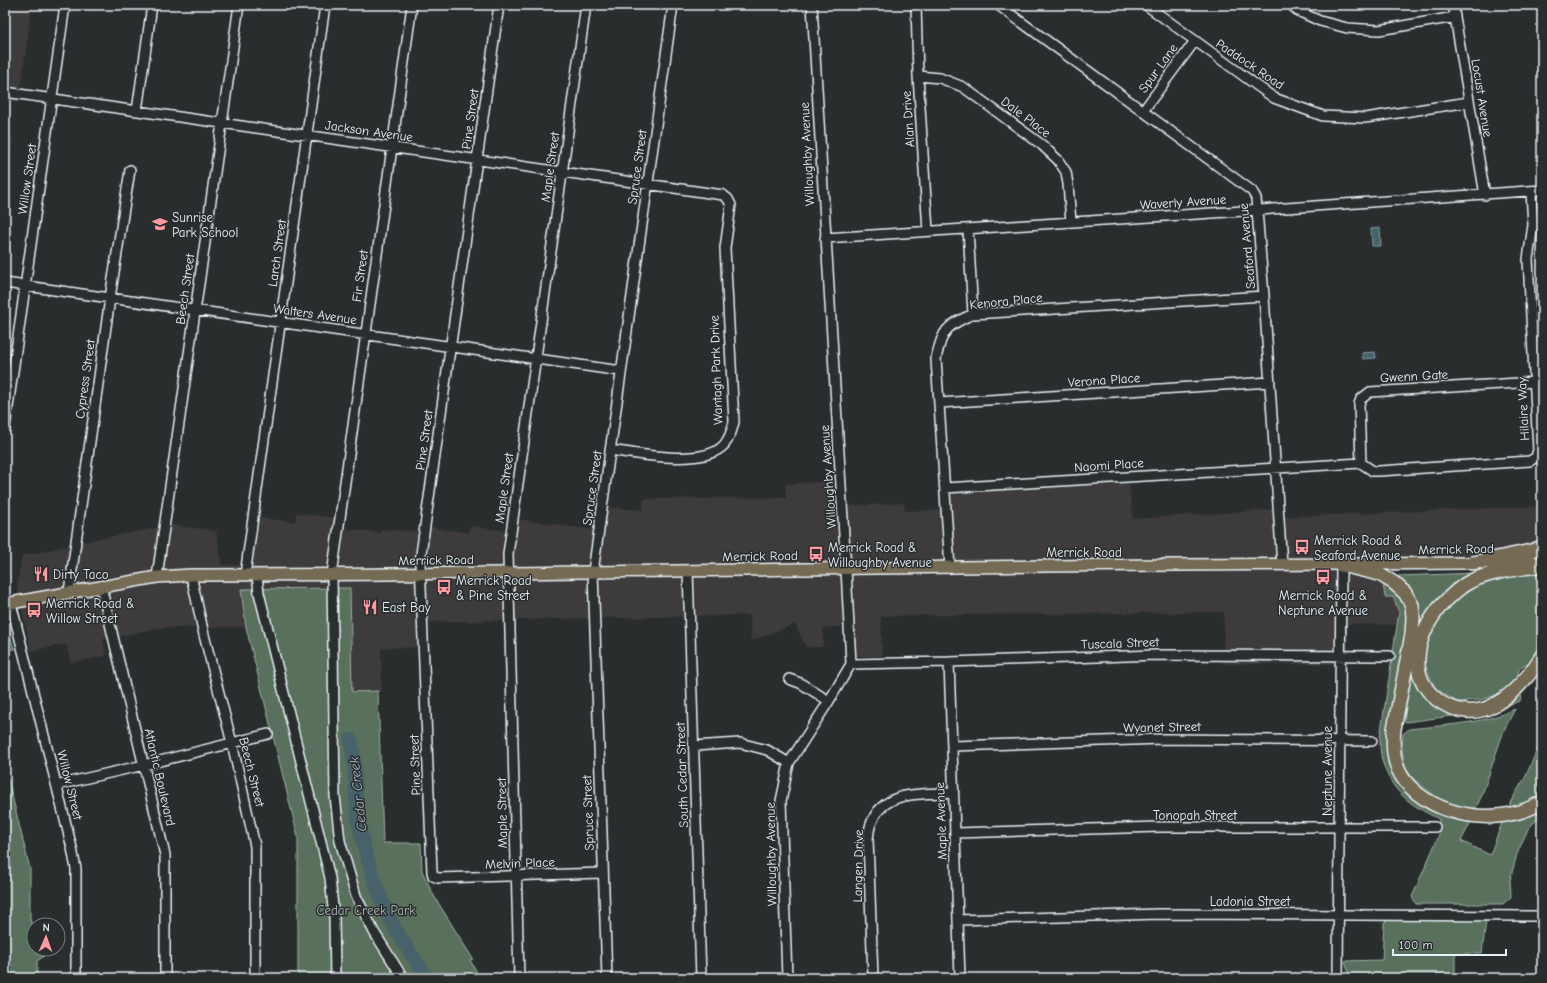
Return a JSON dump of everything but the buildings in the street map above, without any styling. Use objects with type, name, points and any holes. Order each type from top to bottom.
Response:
[{"type":"highway","points":[[1472,563],[1531,551],[1542,547]]},
{"type":"highway","points":[[1542,563],[1492,574],[1470,582],[1455,592],[1433,616],[1420,645],[1417,659],[1419,673],[1432,696],[1444,705],[1466,712],[1494,706],[1507,696],[1534,669],[1542,656]]},
{"type":"highway","points":[[1341,565],[1379,574],[1405,592],[1412,605],[1412,634],[1392,742],[1398,769],[1405,781],[1417,793],[1430,802],[1460,813],[1484,816],[1510,815],[1542,802]]},
{"type":"main road","name":"Merrick Road","points":[[8,603],[157,577],[191,575],[509,574],[846,569],[1542,563]]},
{"type":"street","name":"Willow Street","points":[[5,428],[65,5]]},
{"type":"street","points":[[137,111],[152,5]]},
{"type":"street","name":"Beech Street","points":[[157,577],[239,5]]},
{"type":"street","name":"Larch Street","points":[[245,575],[325,5]]},
{"type":"street","name":"Fir Street","points":[[403,978],[374,932],[356,896],[340,841],[335,796],[332,575],[412,5]]},
{"type":"street","name":"Pine Street","points":[[438,878],[433,876],[432,872],[420,556],[499,5]]},
{"type":"street","name":"Maple Street","points":[[519,978],[508,554],[586,5]]},
{"type":"street","name":"Spruce Street","points":[[607,978],[593,572],[673,5]]},
{"type":"street","name":"Willoughby Avenue","points":[[787,978],[781,801],[789,763],[851,664],[812,5]]},
{"type":"street","name":"Alan Drive","points":[[916,5],[918,76],[928,231]]},
{"type":"street","name":"Seaford Avenue","points":[[998,5],[1252,191],[1256,198],[1259,210],[1282,565]]},
{"type":"street","name":"Paddock Road","points":[[1146,5],[1157,8],[1195,41],[1274,98],[1323,116],[1365,118],[1469,102]]},
{"type":"street","points":[[1291,5],[1320,21],[1347,28],[1379,30],[1455,17]]},
{"type":"street","name":"Locust Avenue","points":[[1453,5],[1485,195]]},
{"type":"street","name":"Spur Lane","points":[[1143,111],[1195,41]]},
{"type":"street","name":"Dale Place","points":[[918,76],[940,78],[963,87],[1042,145],[1058,160],[1066,172],[1071,222]]},
{"type":"street","name":"Jackson Avenue","points":[[5,92],[648,183],[723,195],[728,199]]},
{"type":"street","name":"Cypress Street","points":[[69,592],[110,298],[130,170]]},
{"type":"street","name":"Waverly Avenue","points":[[825,238],[1531,192],[1542,190]]},
{"type":"street","name":"Hilaire Way","points":[[1275,468],[1361,463],[1368,468],[1378,471],[1530,461],[1536,457],[1538,450],[1528,259],[1533,225],[1531,192]]},
{"type":"street","name":"Wantagh Park Drive","points":[[610,450],[654,457],[704,456],[716,451],[724,445],[730,435],[734,422],[725,248],[731,205],[728,199]]},
{"type":"street","points":[[968,229],[973,314]]},
{"type":"street","name":"Walters Avenue","points":[[5,283],[621,370]]},
{"type":"street","name":"Kenora Place","points":[[950,568],[936,359],[940,341],[946,330],[954,322],[973,314],[1264,296]]},
{"type":"street","points":[[1532,329],[1542,329]]},
{"type":"street","name":"Verona Place","points":[[939,403],[1270,382]]},
{"type":"street","name":"Gwenn Gate","points":[[1361,463],[1359,404],[1361,399],[1370,392],[1535,382]]},
{"type":"street","name":"Naomi Place","points":[[945,488],[1275,468]]},
{"type":"street","name":"Neptune Avenue","points":[[1338,978],[1341,565]]},
{"type":"street","name":"South Cedar Street","points":[[688,571],[701,978]]},
{"type":"street","name":"Beech Street","points":[[191,575],[204,635],[232,743],[255,846],[255,978]]},
{"type":"street","points":[[257,575],[259,593],[330,878],[334,917],[335,978]]},
{"type":"street","name":"Atlantic Boulevard","points":[[101,586],[165,855],[166,978]]},
{"type":"street","name":"Willow Street","points":[[8,603],[57,785],[76,869],[76,978]]},
{"type":"street","name":"Tuscala Street","points":[[851,664],[1156,655],[1390,656]]},
{"type":"street","name":"Maple Avenue","points":[[949,662],[960,978]]},
{"type":"street","points":[[789,679],[800,683],[829,701]]},
{"type":"street","points":[[57,785],[268,734]]},
{"type":"street","name":"Wyanet Street","points":[[952,746],[1163,739],[1372,741]]},
{"type":"street","points":[[694,746],[740,743],[767,750],[789,763]]},
{"type":"street","name":"Langen Drive","points":[[873,978],[868,839],[871,823],[880,809],[892,800],[908,794],[953,792]]},
{"type":"street","name":"Tonopah Street","points":[[955,834],[1160,827],[1435,827]]},
{"type":"street","name":"Melvin Place","points":[[438,878],[516,877],[603,873]]},
{"type":"street","name":"Ladonia Street","points":[[958,920],[1159,914],[1542,916]]},
{"type":"shaded area","points":[[5,5],[32,5],[19,102],[5,99]]},
{"type":"shaded area","points":[[5,137],[13,138],[5,187]]},
{"type":"shaded area","points":[[846,480],[848,506],[904,503],[905,511],[951,510],[950,490],[1129,480],[1133,519],[1281,509],[1282,517],[1542,506],[1542,568],[1396,568],[1398,625],[1348,624],[1348,664],[1223,664],[1224,612],[881,616],[882,656],[854,656],[853,626],[823,628],[823,647],[806,647],[795,624],[751,641],[750,615],[427,622],[427,647],[381,648],[381,691],[352,692],[350,588],[241,589],[246,627],[158,628],[103,640],[106,656],[71,663],[66,644],[31,651],[17,586],[22,556],[97,539],[173,525],[216,531],[222,565],[252,565],[260,518],[295,522],[296,513],[344,519],[343,528],[381,533],[381,529],[428,532],[430,527],[468,533],[470,526],[515,532],[517,519],[602,531],[606,507],[643,510],[644,499],[786,498],[786,484]]},
{"type":"green space","points":[[1476,573],[1425,618],[1420,625],[1417,623],[1405,585],[1398,576]]},
{"type":"green space","points":[[1542,574],[1542,640],[1530,661],[1519,669],[1517,679],[1500,694],[1480,700],[1457,702],[1435,688],[1424,663],[1426,642],[1443,610],[1465,588],[1486,578]]},
{"type":"green space","points":[[1383,583],[1394,587],[1409,610],[1390,728],[1406,790],[1473,818],[1461,841],[1490,855],[1503,820],[1542,808],[1542,814],[1528,829],[1517,854],[1510,880],[1511,897],[1503,904],[1416,904],[1412,897],[1439,835],[1439,819],[1411,803],[1396,789],[1386,771],[1381,757],[1380,737],[1399,612],[1393,597],[1385,597]]},
{"type":"green space","name":"Cedar Creek Park","points":[[350,588],[352,692],[378,691],[383,843],[421,843],[422,871],[434,896],[473,959],[470,960],[480,978],[298,978],[298,837],[246,627],[241,589]]},
{"type":"green space","points":[[5,616],[14,649],[5,651]]},
{"type":"green space","points":[[1410,659],[1424,689],[1463,714],[1523,685],[1520,701],[1490,711],[1406,722],[1404,721],[1407,699],[1403,692]]},
{"type":"green space","points":[[1515,709],[1504,730],[1482,795],[1476,808],[1466,810],[1438,798],[1412,778],[1404,763],[1402,747],[1403,734],[1409,729],[1477,721]]},
{"type":"green space","points":[[1542,738],[1542,796],[1525,804],[1509,807],[1526,776]]},
{"type":"green space","points":[[5,767],[30,869],[30,917],[26,917],[26,957],[43,957],[37,961],[37,978],[9,978],[5,914]]},
{"type":"green space","points":[[1388,919],[1481,919],[1486,921],[1482,953],[1455,954],[1455,978],[1350,978],[1345,961],[1382,960],[1384,923]]},
{"type":"water","points":[[1380,228],[1381,246],[1372,246],[1371,229]]},
{"type":"water","points":[[1375,352],[1376,358],[1363,359],[1362,353]]},
{"type":"waterway","name":"Cedar Creek","points":[[351,740],[359,825],[370,866],[384,907],[390,919],[400,938],[427,978]]},
{"type":"place","name":"Sunrise Park School","points":[[160,224]]},
{"type":"place","name":"Merrick Road & Seaford Avenue","points":[[1302,547]]},
{"type":"place","name":"Merrick Road & Willoughby Avenue","points":[[816,554]]},
{"type":"place","name":"Dirty Taco","points":[[41,574]]},
{"type":"place","name":"Merrick Road & Neptune Avenue","points":[[1323,577]]},
{"type":"place","name":"Merrick Road & Pine Street","points":[[444,587]]},
{"type":"place","name":"East Bay","points":[[370,607]]},
{"type":"place","name":"Merrick Road & Willow Street","points":[[34,610]]}]
